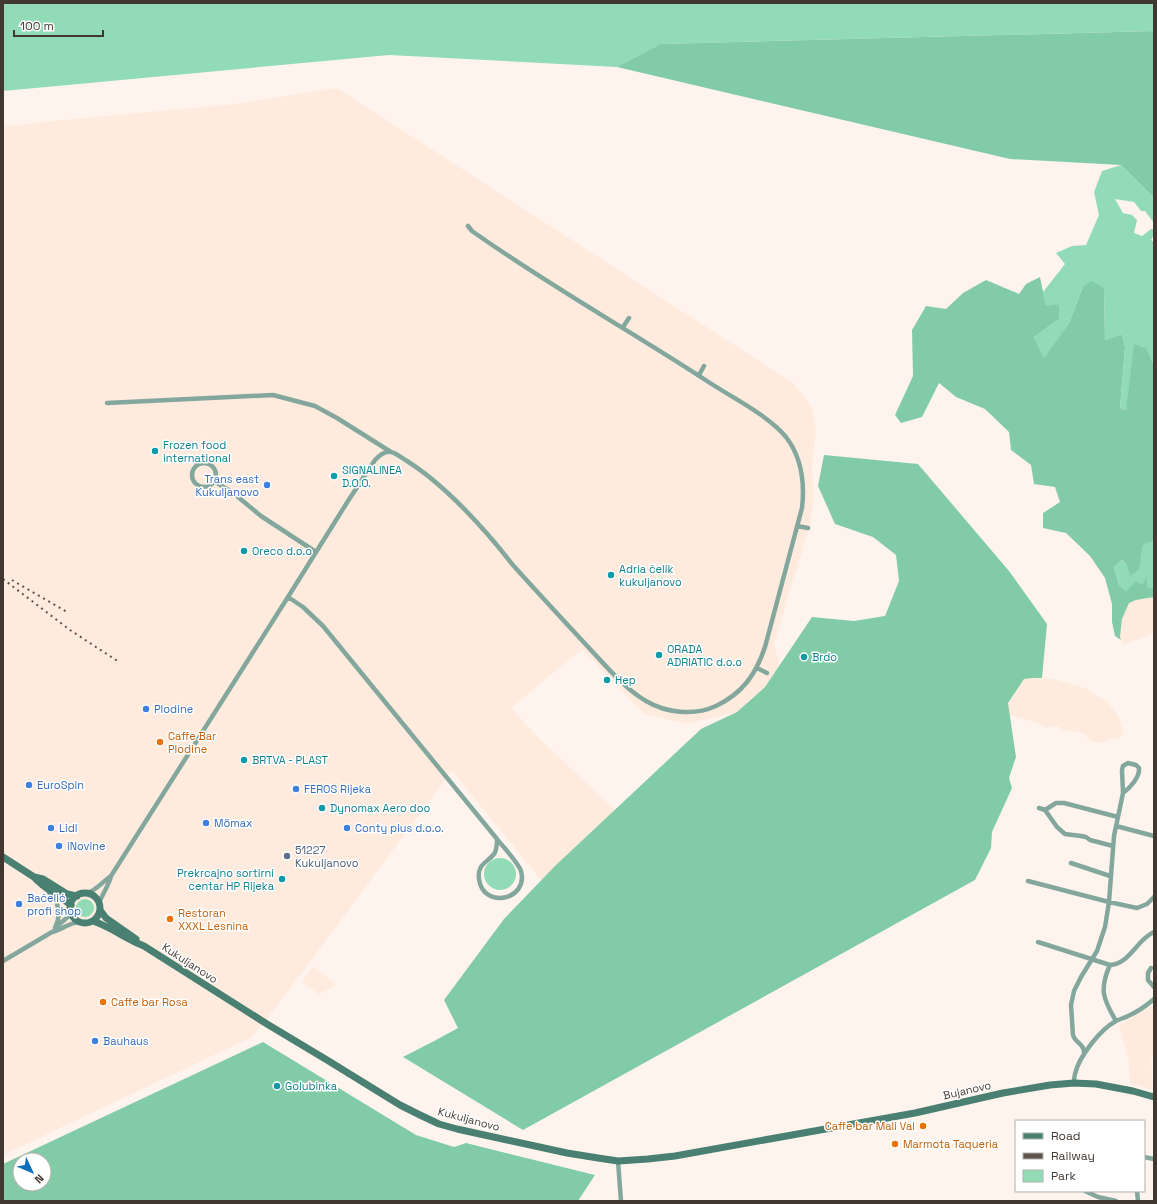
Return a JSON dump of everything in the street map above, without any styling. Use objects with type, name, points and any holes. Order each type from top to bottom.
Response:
[{"type":"main road","points":[[3,857],[34,877],[40,884],[63,898],[71,905]]},
{"type":"main road","points":[[34,877],[42,879],[67,894],[77,896],[87,893]]},
{"type":"main road","name":"Kukuljanovo","points":[[87,893],[96,898],[106,918],[144,946],[267,1024],[400,1105],[444,1125],[567,1153],[618,1161],[675,1156],[785,1136]]},
{"type":"main road","points":[[77,896],[72,901],[71,914],[79,922]]},
{"type":"main road","points":[[93,921],[99,914],[100,906]]},
{"type":"main road","name":"Kukuljanovo","points":[[79,922],[84,923],[93,921],[103,924],[130,940],[144,946]]},
{"type":"main road","name":"Bujanovo","points":[[785,1136],[915,1113],[1003,1093],[1074,1083],[1096,1084],[1120,1088],[1154,1097]]},
{"type":"street","points":[[107,403],[273,395],[315,406],[418,468],[454,499],[598,657],[636,695],[664,709],[683,712],[697,711],[713,707],[734,695],[751,677],[757,668],[765,647],[802,508],[804,486],[800,465],[792,446],[786,437],[768,420],[623,327],[507,256],[472,231],[468,226]]},
{"type":"street","points":[[623,327],[629,318]]},
{"type":"street","points":[[699,375],[704,366]]},
{"type":"street","points":[[100,906],[111,876],[348,501],[375,460],[386,452],[391,452]]},
{"type":"street","points":[[206,463],[212,467],[215,474],[214,481],[208,486],[204,487],[197,485],[192,478],[193,470],[198,464],[206,463]]},
{"type":"street","points":[[214,481],[232,492],[261,516],[316,552]]},
{"type":"street","points":[[797,526],[808,528]]},
{"type":"street","points":[[288,597],[303,607],[322,626],[497,839],[519,866],[522,879],[520,886],[516,892],[510,896],[497,899],[484,891],[478,878],[479,871],[483,864],[494,854],[497,846],[497,839]]},
{"type":"street","points":[[757,668],[767,673]]},
{"type":"street","points":[[1084,1054],[1085,1051],[1083,1046],[1075,1040],[1073,1035],[1072,996],[1076,984],[1097,951],[1104,932],[1109,902],[1113,846],[1123,793],[1122,770],[1123,766],[1128,763],[1136,764],[1139,768],[1139,775],[1123,793]]},
{"type":"street","points":[[1045,810],[1056,803],[1064,803],[1118,817]]},
{"type":"street","points":[[1039,808],[1045,810],[1057,827],[1065,834],[1086,837],[1090,840],[1113,846]]},
{"type":"street","points":[[1116,826],[1154,836]]},
{"type":"street","points":[[1071,863],[1110,876]]},
{"type":"street","points":[[87,893],[98,888],[111,876]]},
{"type":"street","points":[[1028,881],[1137,908],[1147,904],[1154,897]]},
{"type":"street","points":[[40,884],[53,896],[57,902],[59,917],[54,930]]},
{"type":"street","points":[[3,961],[54,930],[71,914]]},
{"type":"street","points":[[54,930],[58,930],[79,922]]},
{"type":"street","points":[[1038,942],[1110,965],[1121,962],[1148,935],[1154,932]]},
{"type":"street","points":[[1110,965],[1106,975],[1104,991],[1106,1004],[1116,1021]]},
{"type":"street","points":[[1151,968],[1148,973],[1148,980],[1154,987]]},
{"type":"street","points":[[1074,1083],[1075,1072],[1084,1054],[1105,1029],[1116,1021],[1132,1014],[1154,999]]},
{"type":"street","points":[[618,1161],[621,1201]]},
{"type":"street","points":[[1087,1192],[1098,1197],[1116,1201]]},
{"type":"shaded area","points":[[337,88],[793,383],[812,407],[816,431],[812,467],[814,497],[809,528],[774,644],[780,665],[765,687],[737,712],[686,724],[644,714],[582,649],[511,708],[537,736],[615,810],[541,880],[452,771],[280,1002],[252,1037],[3,1155],[3,127],[235,104]]},
{"type":"shaded area","points":[[1154,597],[1154,633],[1123,645],[1120,637],[1122,619],[1129,603],[1136,600]]},
{"type":"shaded area","points":[[1024,679],[1053,679],[1085,688],[1108,702],[1120,719],[1124,733],[1120,737],[1104,742],[1096,742],[1089,740],[1084,733],[1065,731],[1057,726],[1045,728],[1038,723],[1009,715],[1008,703]]},
{"type":"shaded area","points":[[313,966],[336,985],[319,994],[302,982]]},
{"type":"shaded area","points":[[1152,1005],[1154,1010],[1154,1056],[1151,1058],[1153,1090],[1130,1083],[1129,1062],[1119,1025]]},
{"type":"green space","points":[[3,3],[1154,3],[1154,31],[660,44],[617,67],[389,55],[3,91]]},
{"type":"green space","points":[[1154,31],[1154,198],[1121,165],[1010,159],[617,67],[660,44]]},
{"type":"green space","points":[[1121,165],[1154,198],[1154,223],[1145,211],[1141,211],[1134,202],[1115,199],[1123,213],[1132,215],[1137,220],[1134,233],[1142,236],[1151,229],[1154,229],[1154,235],[1151,240],[1154,242],[1154,365],[1147,349],[1126,410],[1120,408],[1125,347],[1122,334],[1105,340],[1104,289],[1083,287],[1069,323],[1044,359],[1034,337],[1059,319],[1059,304],[1046,307],[1043,292],[1065,264],[1056,253],[1072,246],[1086,245],[1099,215],[1094,192],[1102,171]]},
{"type":"green space","points":[[1040,277],[1046,306],[1059,304],[1059,319],[1034,337],[1044,358],[1069,323],[1083,287],[1091,281],[1104,288],[1105,340],[1122,334],[1125,347],[1120,408],[1126,410],[1134,344],[1147,349],[1154,365],[1154,541],[1144,544],[1142,548],[1139,570],[1130,576],[1127,565],[1122,560],[1114,567],[1119,585],[1126,591],[1136,581],[1142,585],[1147,576],[1148,588],[1154,588],[1154,597],[1136,600],[1129,603],[1122,619],[1121,640],[1115,636],[1112,622],[1112,604],[1105,578],[1090,556],[1066,533],[1043,528],[1043,513],[1060,502],[1055,487],[1034,484],[1031,465],[1011,450],[1009,432],[985,409],[956,397],[939,383],[922,417],[901,423],[895,415],[913,376],[912,330],[926,306],[946,309],[963,293],[986,280],[1019,294],[1026,284]]},
{"type":"green space","points":[[824,455],[918,464],[1009,571],[1047,624],[1042,678],[1024,679],[1008,703],[1016,757],[1009,778],[1012,788],[992,832],[991,848],[975,880],[523,1130],[403,1057],[458,1028],[444,1000],[504,919],[555,866],[701,729],[737,712],[765,687],[812,617],[854,621],[885,616],[899,581],[896,555],[873,537],[835,524],[818,486]]},
{"type":"green space","points":[[1154,541],[1154,588],[1148,588],[1147,577],[1142,585],[1126,591],[1119,585],[1114,567],[1122,560],[1127,565],[1142,548],[1144,543]]},
{"type":"green space","points":[[497,858],[503,858],[513,865],[516,874],[515,880],[509,887],[503,890],[497,890],[487,883],[484,877],[484,871],[491,861]]},
{"type":"green space","points":[[81,899],[89,899],[94,904],[92,915],[89,917],[81,917],[76,912],[76,904]]},
{"type":"green space","points":[[263,1042],[416,1135],[454,1147],[466,1143],[595,1175],[578,1201],[3,1201],[3,1164],[12,1160],[12,1192],[52,1192],[52,1152],[29,1152]]},
{"type":"railway","points":[[3,579],[70,630],[119,662]]},
{"type":"railway","points":[[12,580],[67,612]]},
{"type":"place","name":"Frozen food international","points":[[155,451]]},
{"type":"place","name":"SIGNALINEA D.O.O.","points":[[334,476]]},
{"type":"place","name":"Trans east Kukuljanovo","points":[[267,485]]},
{"type":"place","name":"Oreco d.o.o","points":[[244,551]]},
{"type":"place","name":"Adria čelik kukuljanovo","points":[[611,575]]},
{"type":"place","name":"ORADA ADRIATIC d.o.o","points":[[659,655]]},
{"type":"place","name":"Brdo","points":[[804,657]]},
{"type":"place","name":"Hep","points":[[607,680]]},
{"type":"place","name":"Plodine","points":[[146,709]]},
{"type":"place","name":"Caffe Bar Plodine","points":[[160,742]]},
{"type":"place","name":"BRTVA - PLAST","points":[[244,760]]},
{"type":"place","name":"EuroSpin","points":[[29,785]]},
{"type":"place","name":"FEROS Rijeka","points":[[296,789]]},
{"type":"place","name":"Dynomax Aero doo","points":[[322,808]]},
{"type":"place","name":"Mömax","points":[[206,823]]},
{"type":"place","name":"Lidl","points":[[51,828]]},
{"type":"place","name":"Conty plus d.o.o.","points":[[347,828]]},
{"type":"place","name":"iNovine","points":[[59,846]]},
{"type":"place","name":"51227 Kukuljanovo","points":[[287,856]]},
{"type":"place","name":"Prekrcajno sortirni centar HP Rijeka","points":[[282,879]]},
{"type":"place","name":"Bačelić profi shop","points":[[19,904]]},
{"type":"place","name":"Restoran XXXL Lesnina","points":[[170,919]]},
{"type":"place","name":"Caffe bar Rosa","points":[[103,1002]]},
{"type":"place","name":"Bauhaus","points":[[95,1041]]},
{"type":"place","name":"Golubinka","points":[[277,1086]]},
{"type":"place","name":"Caffe bar Mali Val","points":[[923,1126]]},
{"type":"place","name":"Marmota Taqueria","points":[[895,1144]]}]
